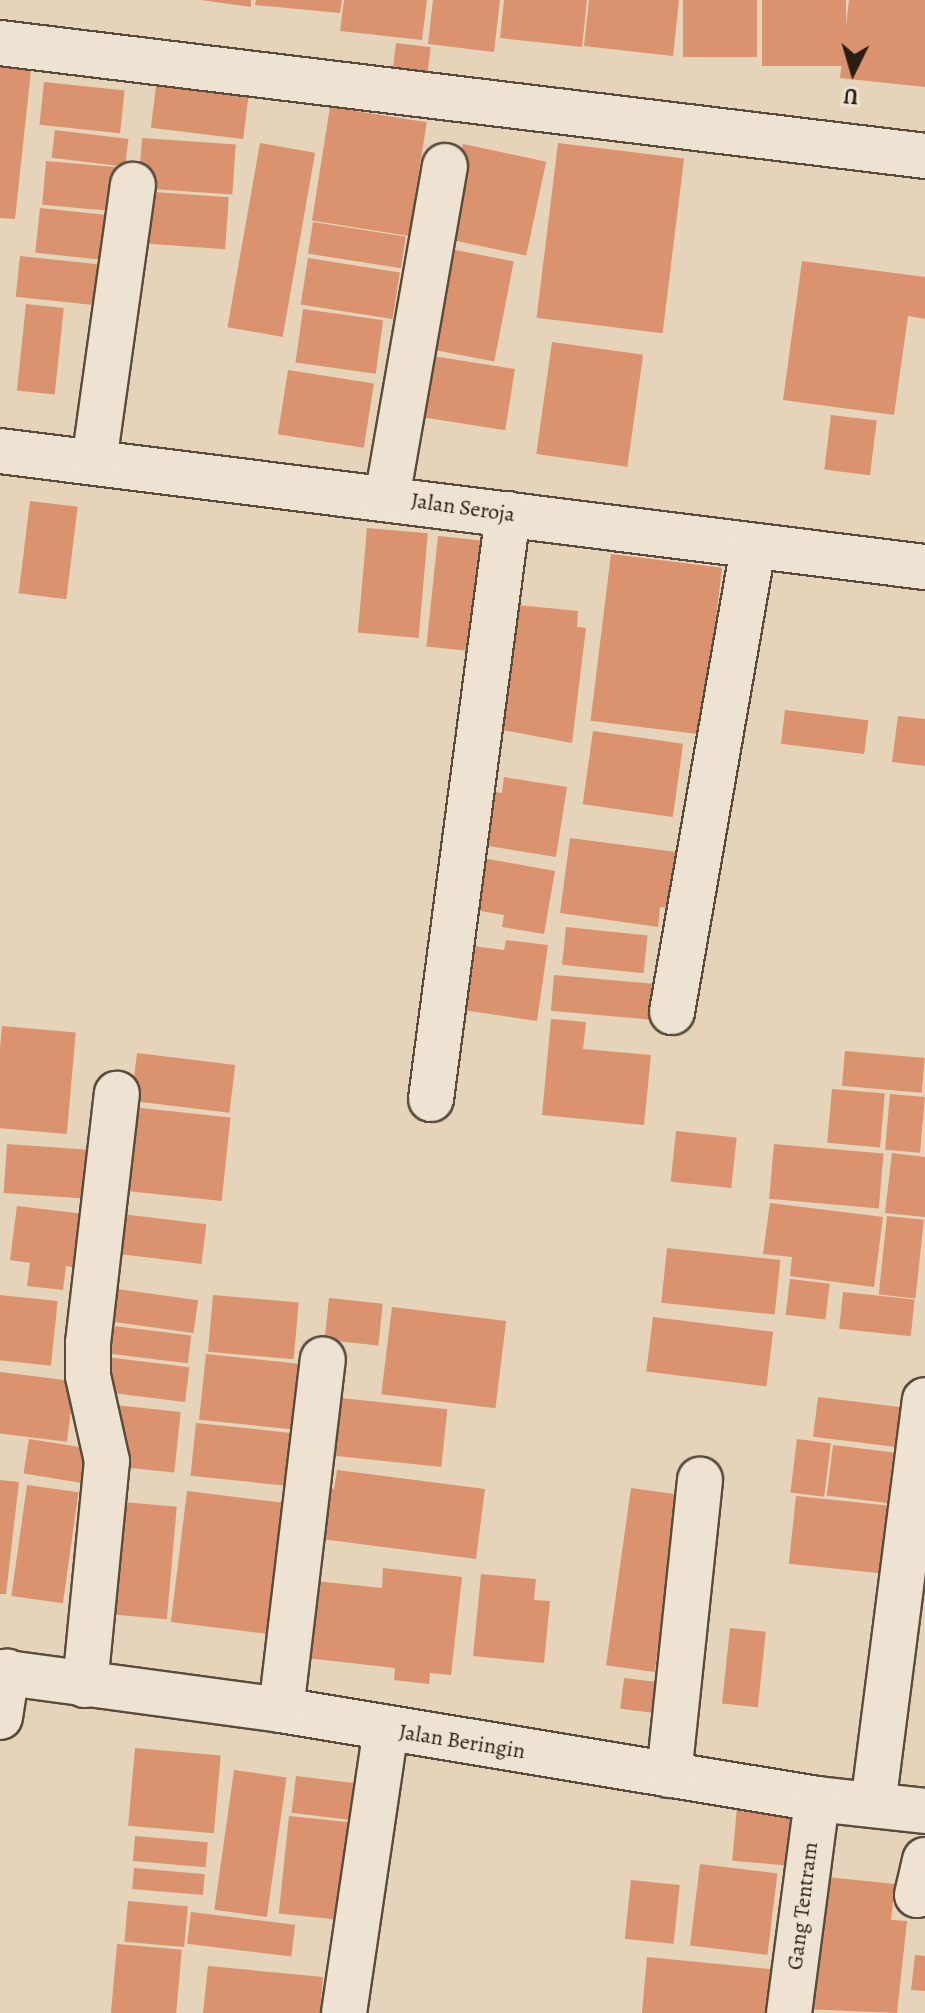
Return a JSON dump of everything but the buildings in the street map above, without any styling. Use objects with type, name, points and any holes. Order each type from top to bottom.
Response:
[{"type":"street","points":[[0,43],[925,156]]},
{"type":"street","points":[[387,498],[445,166]]},
{"type":"street","points":[[94,462],[133,185]]},
{"type":"street","name":"Jalan Seroja","points":[[0,451],[925,567]]},
{"type":"street","points":[[431,1099],[508,514]]},
{"type":"street","points":[[672,1012],[753,546]]},
{"type":"street","points":[[85,1685],[107,1461],[88,1376],[88,1343],[117,1094]]},
{"type":"street","points":[[281,1710],[323,1360]]},
{"type":"street","points":[[873,1805],[925,1400]]},
{"type":"street","points":[[669,1775],[700,1480]]},
{"type":"street","points":[[0,1717],[3,1672]]},
{"type":"street","name":"Jalan Beringin","points":[[3,1672],[281,1710],[817,1799],[925,1811]]},
{"type":"street","points":[[344,2013],[386,1729]]},
{"type":"street","name":"Gang Tentram","points":[[789,2013],[817,1799]]}]
